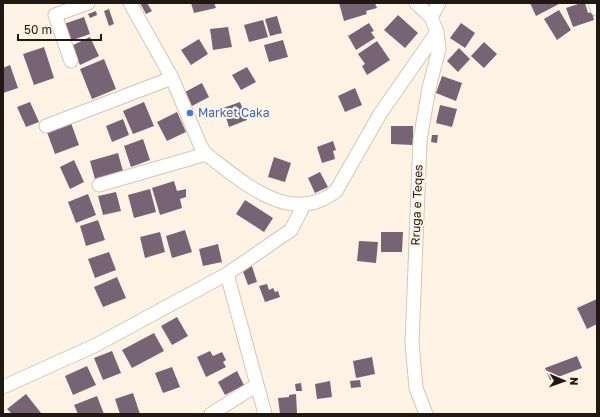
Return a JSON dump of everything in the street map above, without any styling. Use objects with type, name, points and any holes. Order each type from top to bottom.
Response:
[{"type":"street","points":[[70,60],[55,15],[88,3]]},
{"type":"street","points":[[130,3],[172,78],[201,147],[206,154],[250,187],[277,201],[304,205],[317,202],[330,196],[336,191],[380,114],[437,32]]},
{"type":"street","name":"Rruga e Teqes","points":[[416,3],[431,17],[437,32],[439,50],[429,88],[420,140],[412,343],[416,388],[426,414]]},
{"type":"street","points":[[431,17],[439,3]]},
{"type":"street","points":[[595,3],[597,9]]},
{"type":"street","points":[[46,126],[172,78]]},
{"type":"street","points":[[99,185],[206,154]]},
{"type":"street","points":[[3,387],[96,345],[227,274],[291,230],[304,205]]},
{"type":"street","points":[[227,274],[265,414]]},
{"type":"street","points":[[211,414],[257,385]]},
{"type":"building","points":[[140,3],[147,3],[152,11],[146,14]]},
{"type":"building","points":[[191,3],[214,3],[216,8],[194,13]]},
{"type":"building","points":[[339,3],[375,3],[377,8],[366,11],[367,14],[344,21]]},
{"type":"building","points":[[530,3],[559,3],[559,4],[536,16]]},
{"type":"building","points":[[585,3],[588,13],[592,12],[594,20],[573,27],[566,8]]},
{"type":"building","points":[[109,9],[114,24],[109,26],[104,11]]},
{"type":"building","points":[[559,10],[571,30],[557,40],[544,19]]},
{"type":"building","points":[[96,11],[97,15],[90,18],[88,14]]},
{"type":"building","points":[[398,15],[418,33],[405,48],[384,30]]},
{"type":"building","points":[[277,16],[282,33],[270,36],[265,19]]},
{"type":"building","points":[[84,17],[90,34],[67,42],[61,25]]},
{"type":"building","points":[[263,20],[268,37],[249,42],[244,25]]},
{"type":"building","points":[[369,23],[374,31],[371,32],[375,38],[356,50],[348,36]]},
{"type":"building","points":[[461,23],[475,33],[465,48],[450,38]]},
{"type":"building","points":[[228,27],[232,47],[213,50],[210,29]]},
{"type":"building","points":[[90,37],[99,56],[80,65],[71,46]]},
{"type":"building","points":[[199,39],[208,54],[191,65],[181,50]]},
{"type":"building","points":[[283,40],[288,57],[269,62],[264,45]]},
{"type":"building","points":[[377,41],[390,60],[367,75],[362,66],[365,64],[358,54]]},
{"type":"building","points":[[484,42],[497,54],[484,68],[471,56]]},
{"type":"building","points":[[44,47],[54,78],[34,85],[23,54]]},
{"type":"building","points":[[459,48],[470,59],[458,72],[447,61]]},
{"type":"building","points":[[104,59],[116,89],[92,99],[80,69]]},
{"type":"building","points":[[10,65],[18,88],[3,93],[3,68]]},
{"type":"building","points":[[247,67],[256,82],[241,90],[232,75]]},
{"type":"building","points":[[442,76],[462,83],[456,101],[436,93]]},
{"type":"building","points":[[202,83],[209,97],[192,106],[185,92]]},
{"type":"building","points":[[355,88],[362,105],[345,112],[338,96]]},
{"type":"building","points":[[30,102],[39,122],[26,127],[17,107]]},
{"type":"building","points":[[144,102],[154,126],[133,134],[123,111]]},
{"type":"building","points":[[240,102],[247,120],[229,127],[223,108]]},
{"type":"building","points":[[440,105],[457,109],[452,127],[436,123]]},
{"type":"building","points":[[177,112],[186,132],[167,141],[157,122]]},
{"type":"building","points":[[123,119],[129,135],[112,142],[106,126]]},
{"type":"building","points":[[71,123],[79,145],[55,154],[47,132]]},
{"type":"building","points":[[391,126],[413,126],[413,145],[391,144]]},
{"type":"building","points":[[432,135],[438,135],[437,143],[431,142]]},
{"type":"building","points":[[143,139],[150,160],[131,167],[124,146]]},
{"type":"building","points":[[333,141],[336,150],[333,151],[335,159],[322,163],[317,147]]},
{"type":"building","points":[[118,153],[124,175],[96,183],[90,161]]},
{"type":"building","points":[[274,157],[291,163],[285,182],[268,177]]},
{"type":"building","points":[[74,160],[84,182],[70,189],[60,167]]},
{"type":"building","points":[[320,172],[328,187],[315,193],[308,178]]},
{"type":"building","points":[[174,181],[177,191],[186,189],[186,197],[180,199],[182,208],[160,215],[152,188]]},
{"type":"building","points":[[150,189],[156,212],[134,218],[128,195]]},
{"type":"building","points":[[116,192],[121,211],[103,215],[98,196]]},
{"type":"building","points":[[88,194],[96,215],[76,223],[68,202]]},
{"type":"building","points":[[245,200],[273,218],[264,232],[236,214]]},
{"type":"building","points":[[98,220],[105,240],[86,246],[80,226]]},
{"type":"building","points":[[185,230],[192,252],[172,258],[166,236]]},
{"type":"building","points":[[160,232],[165,252],[145,258],[140,237]]},
{"type":"building","points":[[381,232],[403,232],[402,252],[381,252]]},
{"type":"building","points":[[359,241],[378,242],[376,263],[357,261]]},
{"type":"building","points":[[218,244],[222,262],[203,266],[199,249]]},
{"type":"building","points":[[109,252],[116,270],[95,278],[88,259]]},
{"type":"building","points":[[251,263],[257,282],[248,285],[242,269]]},
{"type":"building","points":[[117,277],[126,298],[103,307],[94,287]]},
{"type":"building","points":[[267,284],[269,290],[273,288],[275,292],[278,291],[280,297],[265,302],[259,286]]},
{"type":"building","points":[[597,299],[597,324],[587,329],[577,308]]},
{"type":"building","points":[[177,317],[188,336],[172,345],[161,326]]},
{"type":"building","points":[[154,333],[164,351],[132,368],[122,350]]},
{"type":"building","points":[[112,351],[121,373],[103,380],[94,358]]},
{"type":"building","points":[[210,351],[213,356],[222,352],[226,360],[223,362],[226,367],[206,377],[197,357]]},
{"type":"building","points":[[577,356],[582,368],[550,380],[545,368]]},
{"type":"building","points":[[372,357],[375,374],[356,378],[353,361]]},
{"type":"building","points":[[87,366],[96,385],[73,395],[65,376]]},
{"type":"building","points":[[172,367],[180,387],[163,393],[155,373]]},
{"type":"building","points":[[237,371],[244,385],[225,395],[218,382]]},
{"type":"building","points":[[360,380],[361,387],[351,388],[350,381]]},
{"type":"building","points":[[330,381],[332,397],[317,399],[315,384]]},
{"type":"building","points":[[301,383],[302,391],[296,391],[295,384]]},
{"type":"building","points":[[133,393],[140,414],[120,414],[115,399]]},
{"type":"building","points":[[26,394],[41,413],[12,414],[7,409]]},
{"type":"building","points":[[296,394],[297,413],[280,414],[278,398],[289,397],[289,395]]},
{"type":"building","points":[[97,396],[104,414],[78,414],[74,405]]},
{"type":"place","name":"Market Caka","points":[[190,113]]}]
